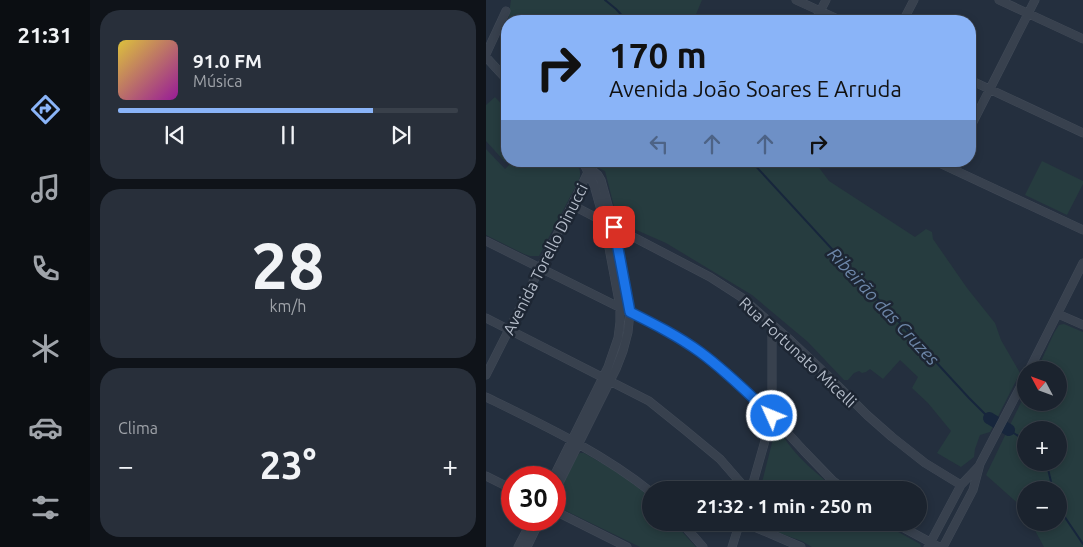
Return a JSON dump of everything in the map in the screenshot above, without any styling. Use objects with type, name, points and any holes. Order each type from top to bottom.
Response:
[{"type":"street","points":[[796,0],[829,15]]},
{"type":"street","points":[[818,15],[826,0]]},
{"type":"street","points":[[906,15],[914,0]]},
{"type":"street","points":[[999,0],[1083,39]]},
{"type":"street","points":[[976,116],[1035,0]]},
{"type":"street","points":[[504,15],[506,11]]},
{"type":"street","points":[[501,22],[486,55],[501,73]]},
{"type":"street","points":[[976,82],[1083,133]]},
{"type":"street","points":[[586,167],[594,185],[604,221],[620,307],[618,338],[607,379]]},
{"type":"street","points":[[560,466],[623,351],[628,332],[630,312],[614,227],[601,180],[598,175],[586,167]]},
{"type":"street","name":"Avenida Torello Dinucci","points":[[486,375],[572,205],[586,167]]},
{"type":"street","points":[[957,167],[1083,230]]},
{"type":"street","name":"Rua Fortunato Micelli","points":[[572,205],[710,277],[741,297],[812,360],[892,437],[925,463],[961,485]]},
{"type":"street","points":[[486,241],[665,330],[701,352],[738,383],[772,416],[833,481]]},
{"type":"street","points":[[1034,361],[1083,263]]},
{"type":"street","points":[[1064,300],[1065,312],[1070,320]]},
{"type":"street","points":[[1058,314],[1083,325]]},
{"type":"street","points":[[486,318],[649,401],[720,459],[741,481]]},
{"type":"street","points":[[752,481],[772,416],[772,326]]},
{"type":"street","points":[[929,545],[961,485],[980,464],[1017,394]]},
{"type":"street","points":[[486,397],[575,442],[612,463],[642,484]]},
{"type":"street","points":[[565,466],[575,442]]},
{"type":"street","points":[[907,531],[929,545],[941,547],[973,490],[980,464]]},
{"type":"street","points":[[486,476],[501,484]]},
{"type":"street","points":[[566,516],[627,547]]},
{"type":"street","points":[[518,547],[526,531]]},
{"type":"street","points":[[527,547],[535,531]]},
{"type":"street","points":[[689,531],[702,547]]},
{"type":"street","points":[[732,547],[738,531]]},
{"type":"street","points":[[763,531],[801,547]]},
{"type":"green space","points":[[511,0],[702,0],[696,15],[509,15]]},
{"type":"green space","points":[[495,97],[501,104],[501,158],[486,141],[486,105]]},
{"type":"green space","points":[[486,149],[501,167],[505,169],[507,167],[578,167],[579,180],[539,256],[524,254],[486,235]]},
{"type":"green space","points":[[1042,161],[1083,181],[1067,215],[1025,195]]},
{"type":"green space","points":[[596,167],[818,167],[829,181],[915,237],[926,229],[932,232],[933,239],[967,288],[995,323],[1001,340],[1017,368],[1017,379],[990,432],[980,435],[974,457],[961,467],[937,453],[951,431],[928,403],[912,388],[918,377],[900,360],[883,379],[870,369],[862,373],[859,371],[854,373],[848,380],[844,380],[808,342],[752,295],[666,243],[618,222],[605,171]]},
{"type":"green space","points":[[1064,324],[1083,332],[1083,547],[1044,547],[1035,531],[1067,531],[1067,481],[1017,481],[1017,503],[986,475],[1017,411],[1067,411],[1067,361],[1041,361],[1059,325]]},
{"type":"green space","points":[[783,436],[807,465],[826,481],[762,481],[775,437]]},
{"type":"green space","points":[[580,453],[584,453],[619,474],[642,491],[642,531],[681,531],[696,547],[640,547],[566,511],[566,478]]},
{"type":"green space","points":[[773,531],[896,531],[920,544],[921,547],[812,547],[802,541]]},
{"type":"waterway","name":"Ribeirão das Cruzes","points":[[605,0],[622,15]]},
{"type":"waterway","name":"Ribeirão das Cruzes","points":[[757,167],[989,418]]},
{"type":"waterway","name":"Ribeirão das Cruzes","points":[[989,418],[1009,430]]},
{"type":"waterway","name":"Ribeirão das Cruzes","points":[[1009,430],[1017,435]]},
{"type":"waterway","name":"Ribeirão das Cruzes","points":[[1048,471],[1051,481]]},
{"type":"waterway","name":"Ribeirão das Cruzes","points":[[1067,520],[1083,544]]},
{"type":"route","points":[[614,227],[630,312],[701,352],[738,383],[772,416]]}]
